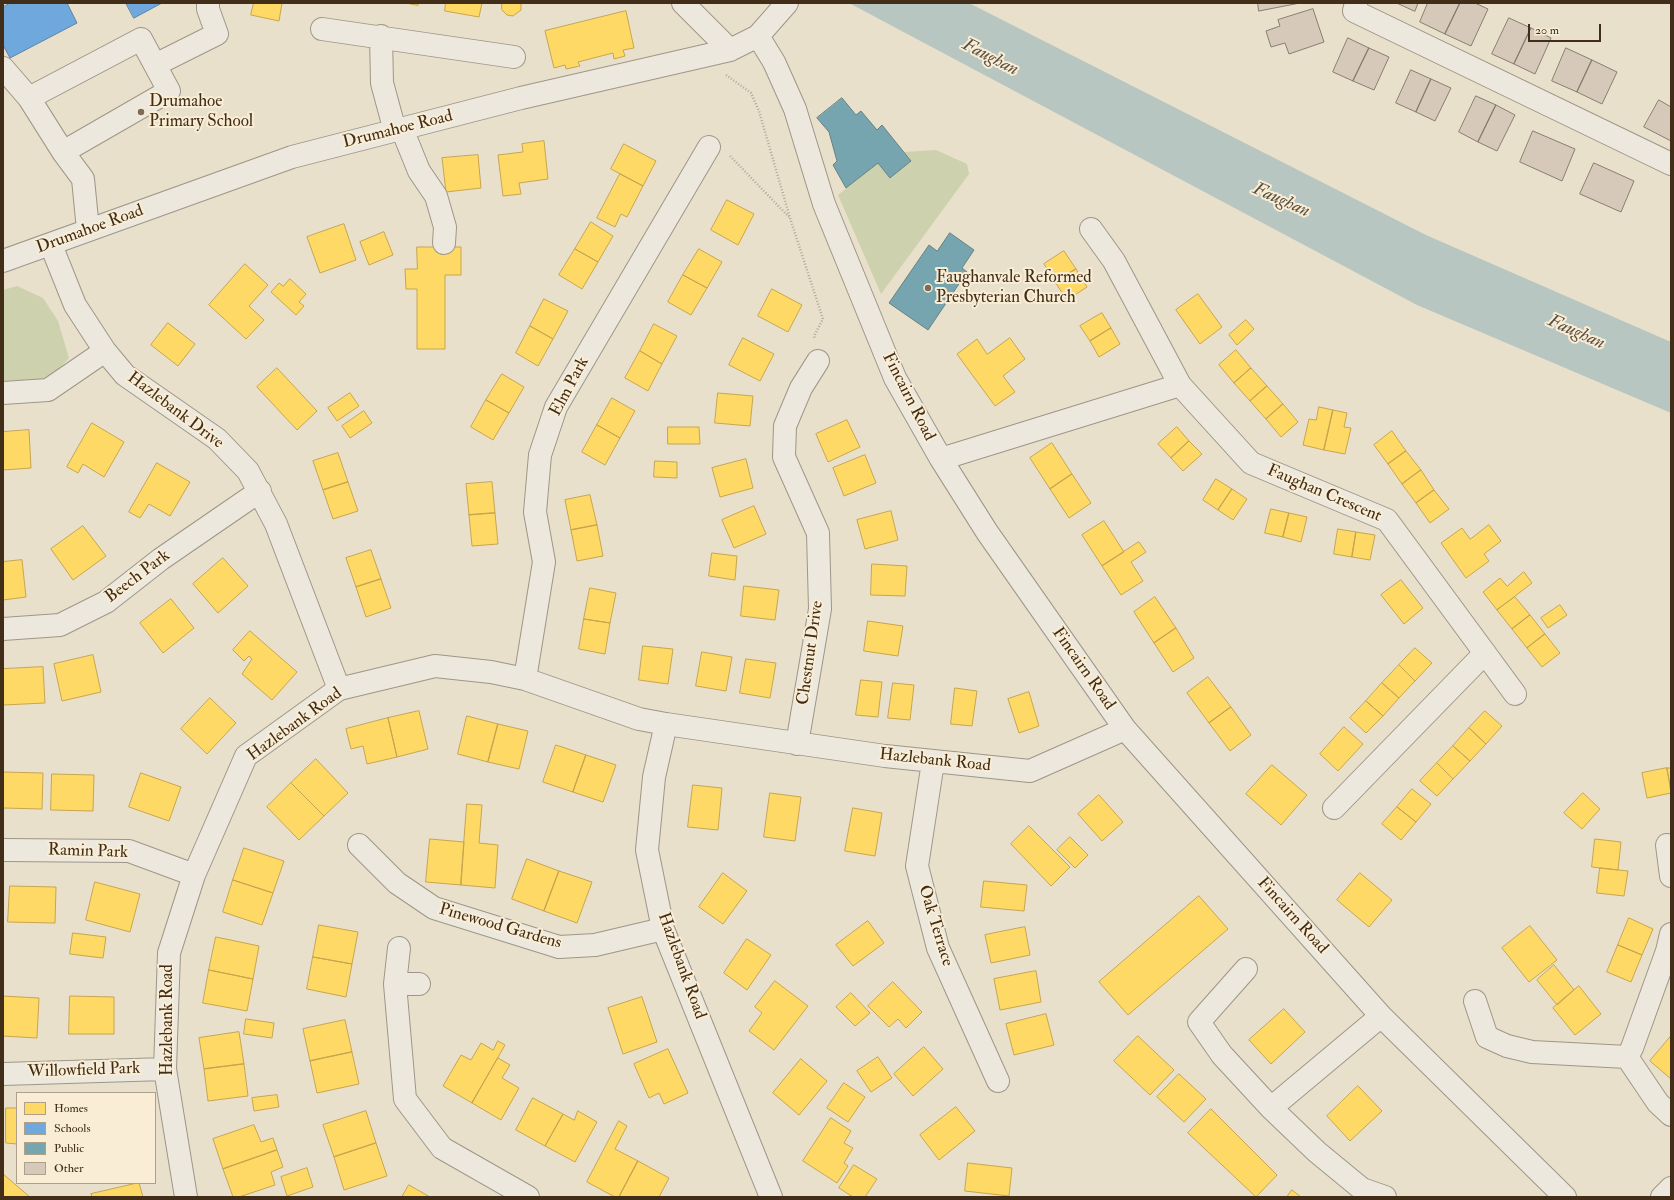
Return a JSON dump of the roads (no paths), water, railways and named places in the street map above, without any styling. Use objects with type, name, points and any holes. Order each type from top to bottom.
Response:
[{"type":"street","points":[[155,64],[217,34],[208,9],[208,3]]},
{"type":"street","points":[[682,3],[730,50]]},
{"type":"street","points":[[1356,3],[1354,11],[1671,164]]},
{"type":"street","name":"Drumahoe Road","points":[[3,261],[292,157],[522,98],[698,59],[730,50],[758,36],[786,4]]},
{"type":"street","points":[[322,29],[381,36],[514,56]]},
{"type":"street","points":[[381,36],[382,83],[398,130],[419,171],[436,196],[445,228],[444,243]]},
{"type":"street","name":"Fincairn Road","points":[[758,36],[774,62],[795,110],[824,204],[895,378],[941,459],[987,532],[1125,729],[1381,1016],[1565,1197]]},
{"type":"street","points":[[29,98],[141,39],[169,90],[62,152]]},
{"type":"street","points":[[3,68],[29,98],[62,152],[83,179],[88,230]]},
{"type":"street","name":"Elm Park","points":[[525,679],[544,562],[535,512],[540,455],[556,407],[709,147]]},
{"type":"street","name":"Faughan Crescent","points":[[1091,229],[1114,261],[1180,385],[1251,463],[1387,520],[1516,694]]},
{"type":"street","name":"Hazlebank Drive","points":[[51,245],[75,305],[105,351],[125,375],[217,439],[248,471],[260,491],[276,524],[339,689]]},
{"type":"street","points":[[3,393],[48,390],[105,351]]},
{"type":"street","name":"Chestnut Drive","points":[[797,744],[820,609],[818,533],[784,457],[785,426],[802,388],[818,361]]},
{"type":"street","points":[[941,459],[1180,385]]},
{"type":"street","name":"Beech Park","points":[[3,629],[60,625],[106,602],[161,559],[260,491]]},
{"type":"street","points":[[1334,808],[1485,654]]},
{"type":"street","name":"Hazlebank Road","points":[[186,1197],[165,1069],[169,953],[194,875],[246,756],[339,689],[435,666],[491,672],[525,679],[639,719],[666,724],[797,744],[933,762],[1030,771],[1125,729]]},
{"type":"street","name":"Hazlebank Road","points":[[666,724],[654,778],[647,850],[663,929],[771,1197]]},
{"type":"street","name":"Oak Terrace","points":[[933,762],[917,866],[938,948],[998,1081]]},
{"type":"street","name":"Pinewood Gardens","points":[[359,845],[397,883],[434,908],[559,947],[595,945],[663,929]]},
{"type":"street","points":[[1667,845],[1671,876]]},
{"type":"street","name":"Ramin Park","points":[[3,850],[129,851],[194,875]]},
{"type":"street","points":[[1627,1057],[1632,1048],[1667,951],[1671,934]]},
{"type":"street","points":[[399,948],[394,984],[405,1099],[442,1148],[528,1197]]},
{"type":"street","points":[[1246,969],[1199,1022],[1222,1055],[1271,1108],[1317,1152],[1362,1189],[1384,1197]]},
{"type":"street","points":[[394,984],[419,984]]},
{"type":"street","points":[[1475,1000],[1487,1037],[1507,1046],[1532,1052],[1627,1057]]},
{"type":"street","points":[[1271,1108],[1381,1016]]},
{"type":"street","points":[[1627,1057],[1658,1103],[1671,1115]]},
{"type":"street","name":"Willowfield Park","points":[[3,1074],[165,1069]]},
{"type":"street","points":[[1662,1197],[1671,1188]]},
{"type":"water","name":"Faughan","points":[[849,3],[969,3],[1426,235],[1671,342],[1671,413],[1417,305]]},
{"type":"place","name":"Drumahoe Primary School","points":[[141,112]]},
{"type":"place","name":"Faughanvale Reformed Presbyterian Church","points":[[928,288]]}]
